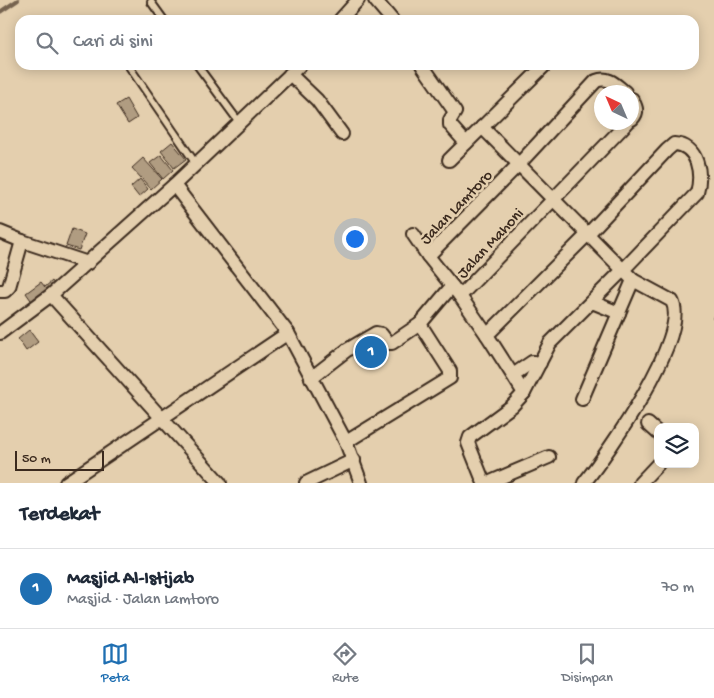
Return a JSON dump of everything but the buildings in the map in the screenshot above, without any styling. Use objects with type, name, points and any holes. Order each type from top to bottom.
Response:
[{"type":"street","points":[[344,15],[358,0]]},
{"type":"street","points":[[375,0],[388,15]]},
{"type":"street","points":[[0,333],[88,263],[174,185],[294,70]]},
{"type":"street","points":[[296,70],[342,134]]},
{"type":"street","points":[[426,70],[455,112],[450,120],[450,125],[466,143]]},
{"type":"street","points":[[449,160],[540,70]]},
{"type":"street","name":"Jalan Lamtoro","points":[[460,296],[428,256],[520,163],[589,88],[602,79],[611,80],[617,85]]},
{"type":"street","points":[[482,127],[520,163],[633,280],[672,301],[675,315],[652,381],[635,410],[584,483]]},
{"type":"street","name":"Jalan Mahoni","points":[[524,393],[460,296],[620,130]]},
{"type":"street","points":[[484,483],[468,443],[470,437],[512,406],[524,393],[550,343],[697,194],[699,172],[692,153],[686,147],[674,144],[588,234],[487,335]]},
{"type":"street","points":[[174,185],[288,333],[346,442],[361,483]]},
{"type":"street","points":[[0,232],[88,263]]},
{"type":"street","points":[[413,234],[428,256]]},
{"type":"street","points":[[0,291],[5,291],[9,287],[22,241]]},
{"type":"street","points":[[582,399],[633,280]]},
{"type":"street","points":[[311,378],[347,350],[376,333],[381,334],[390,343],[420,324],[452,286]]},
{"type":"street","points":[[50,295],[220,483]]},
{"type":"street","points":[[592,302],[619,312]]},
{"type":"street","points":[[346,442],[450,378],[450,371],[420,324]]},
{"type":"street","points":[[66,483],[288,333]]},
{"type":"street","points":[[513,375],[532,362],[540,363]]},
{"type":"street","points":[[488,483],[549,457]]},
{"type":"street","points":[[306,483],[354,460]]},
{"type":"street","points":[[640,483],[654,468]]},
{"type":"lane","points":[[151,2],[160,15]]},
{"type":"lane","points":[[131,70],[196,164]]},
{"type":"lane","points":[[201,70],[239,122]]},
{"type":"waterway","points":[[0,12],[18,0]]},
{"type":"place","name":"Masjid Al-Istijab","points":[[371,352]]}]
